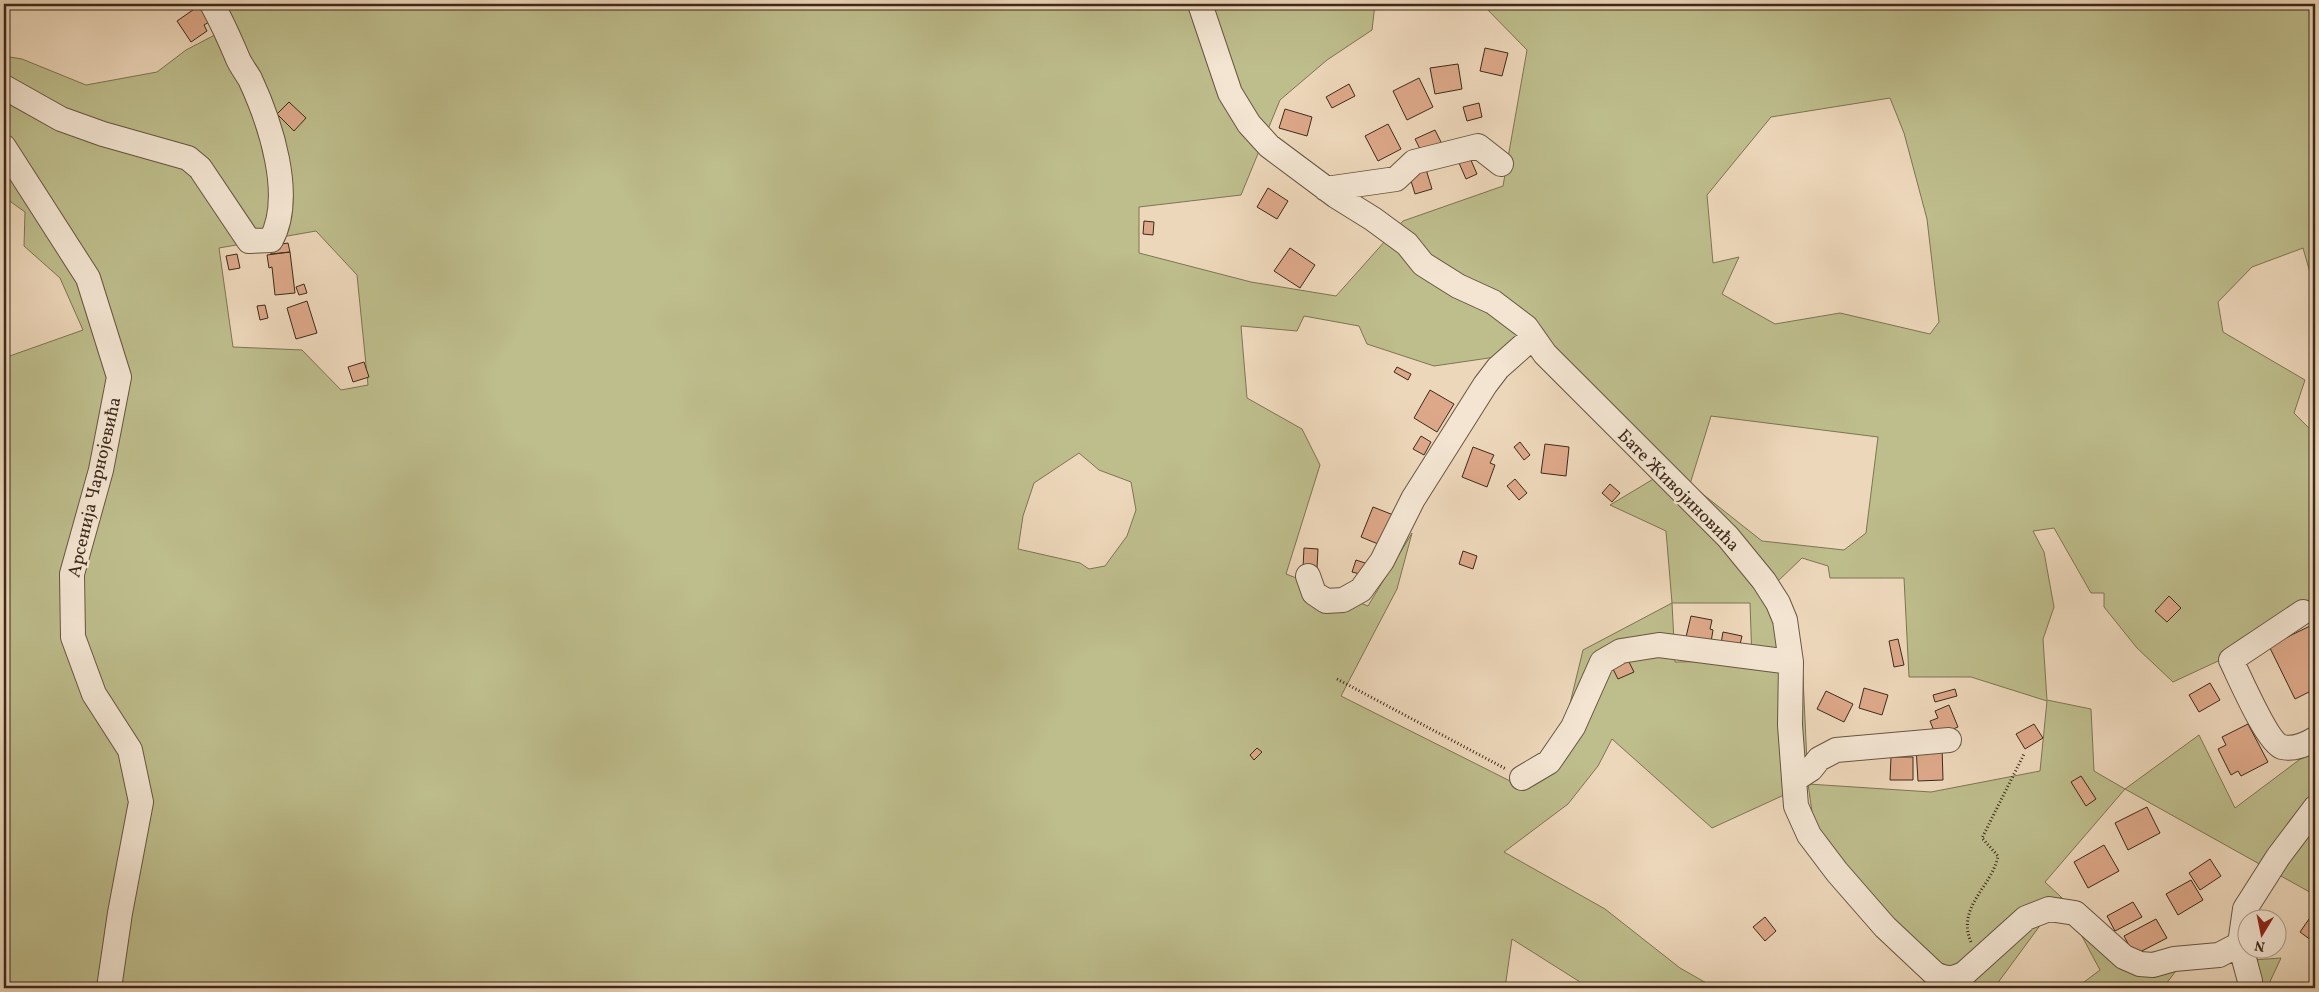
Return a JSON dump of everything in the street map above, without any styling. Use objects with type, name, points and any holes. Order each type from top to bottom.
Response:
[{"type":"street","points":[[4,87],[61,118],[103,134],[188,158],[200,168],[249,241],[271,240],[278,228],[280,212],[278,170],[269,129],[249,77],[212,4]]},
{"type":"street","name":"Бате Живојиновића","points":[[1200,4],[1230,93],[1249,124],[1269,146],[1326,189],[1373,219],[1407,244],[1423,264],[1458,286],[1493,302],[1526,327],[1545,354],[1728,537],[1764,581],[1778,603],[1785,620],[1791,662],[1790,725],[1796,806],[1809,835],[1837,872],[1885,927],[1935,974],[1955,979],[1979,961],[2026,918],[2049,909],[2075,913],[2124,957],[2140,964],[2153,965],[2174,959],[2219,955],[2236,946]]},
{"type":"street","points":[[1326,189],[1396,179],[1414,162],[1478,146],[1501,164]]},
{"type":"street","name":"Арсенија Чарнојевића","points":[[4,147],[88,278],[119,377],[101,470],[72,574],[73,637],[94,694],[130,750],[141,802],[120,913],[109,988]]},
{"type":"street","points":[[1308,576],[1314,593],[1326,601],[1343,600],[1361,590],[1382,560],[1413,498],[1485,385],[1498,368],[1533,337]]},
{"type":"street","points":[[2303,612],[2231,660],[2267,733],[2280,746],[2291,748],[2304,745],[2315,739]]},
{"type":"street","points":[[1522,778],[1549,762],[1573,727],[1602,662],[1621,651],[1658,646],[1791,662]]},
{"type":"street","points":[[1794,780],[1811,770],[1819,759],[1836,750],[1949,740]]},
{"type":"street","points":[[2245,910],[2278,857],[2315,808]]},
{"type":"street","points":[[2244,960],[2250,981],[2249,988]]},
{"type":"path","points":[[1337,679],[1522,778]]},
{"type":"path","points":[[1979,961],[1967,934],[1968,911],[1996,867],[1998,856],[1982,838],[2024,754]]},
{"type":"shaded area","points":[[225,4],[1375,4],[1372,30],[1327,60],[1280,100],[1241,195],[1139,207],[1139,253],[1251,282],[1336,296],[1403,221],[1503,186],[1527,50],[1482,4],[2315,4],[2315,290],[2303,248],[2252,267],[2218,302],[2223,332],[2305,380],[2294,413],[2315,434],[2315,616],[2173,682],[2137,648],[2104,607],[2104,593],[2091,593],[2054,528],[2033,531],[2044,552],[2054,607],[2043,639],[2047,700],[2091,709],[2094,771],[2125,789],[2045,882],[2140,971],[2178,968],[2163,988],[2118,988],[2110,983],[2105,988],[2076,988],[2100,970],[2061,897],[1994,988],[1942,988],[1895,947],[1813,819],[1808,784],[1712,828],[1612,739],[1598,766],[1568,804],[1504,852],[1605,909],[1680,968],[1715,988],[1584,988],[1580,982],[1512,939],[1505,988],[4,988],[4,358],[83,330],[60,278],[24,246],[25,212],[4,197],[4,56],[22,59],[86,85],[157,72],[186,50],[234,25]],"holes":[[[1890,98],[1904,133],[1927,219],[1939,322],[1930,334],[1840,313],[1775,324],[1722,294],[1739,257],[1713,263],[1707,195],[1771,117]],[[316,231],[357,275],[368,385],[341,390],[302,350],[233,347],[219,248]],[[1304,316],[1359,326],[1367,344],[1434,366],[1530,352],[1655,478],[1610,505],[1666,531],[1672,603],[1583,650],[1567,716],[1518,785],[1341,696],[1397,589],[1412,533],[1368,606],[1286,574],[1320,465],[1302,429],[1247,398],[1241,326],[1297,331]],[[1711,416],[1878,437],[1866,533],[1844,550],[1762,541],[1690,484]],[[1079,453],[1099,470],[1131,482],[1136,510],[1127,536],[1105,566],[1089,569],[1080,563],[1018,549],[1023,516],[1034,483]],[[1802,558],[1828,566],[1830,578],[1904,578],[1909,677],[1971,677],[2047,701],[2040,771],[1931,792],[1808,784],[1803,677],[1790,601],[1777,582]],[[1672,603],[1750,603],[1752,661],[1675,662]]]},
{"type":"shaded area","points":[[2199,735],[2235,808],[2315,748],[2315,895],[2125,789]]},
{"type":"shaded area","points":[[2253,960],[2280,960],[2267,988],[2241,988]]},
{"type":"building","points":[[200,5],[211,21],[204,25],[207,31],[191,42],[177,21]]},
{"type":"building","points":[[1485,48],[1508,53],[1502,76],[1480,71]]},
{"type":"building","points":[[1458,64],[1462,89],[1435,94],[1430,68]]},
{"type":"building","points":[[1419,78],[1433,107],[1407,120],[1393,91]]},
{"type":"building","points":[[1349,84],[1355,96],[1332,108],[1326,97]]},
{"type":"building","points":[[289,102],[306,118],[294,131],[277,114]]},
{"type":"building","points":[[1479,103],[1482,117],[1467,121],[1463,107]]},
{"type":"building","points":[[1285,109],[1312,117],[1307,136],[1279,128]]},
{"type":"building","points":[[1388,124],[1401,149],[1378,161],[1365,136]]},
{"type":"building","points":[[1435,130],[1442,144],[1422,153],[1415,139]]},
{"type":"building","points":[[1470,158],[1477,174],[1466,179],[1459,163]]},
{"type":"building","points":[[1425,166],[1432,189],[1415,194],[1408,171]]},
{"type":"building","points":[[1268,188],[1288,201],[1277,219],[1257,207]]},
{"type":"building","points":[[1144,221],[1154,222],[1153,235],[1143,234]]},
{"type":"building","points":[[288,243],[290,252],[271,254],[270,246]]},
{"type":"building","points":[[1290,248],[1315,265],[1300,288],[1274,271]]},
{"type":"building","points":[[290,252],[295,293],[275,295],[272,267],[269,268],[267,255]]},
{"type":"building","points":[[237,254],[240,268],[229,270],[226,256]]},
{"type":"building","points":[[304,284],[307,293],[299,295],[296,287]]},
{"type":"building","points":[[307,301],[317,333],[296,339],[287,308]]},
{"type":"building","points":[[265,305],[268,318],[260,320],[257,306]]},
{"type":"building","points":[[364,362],[369,377],[353,382],[348,367]]},
{"type":"building","points":[[1397,367],[1411,374],[1408,380],[1394,372]]},
{"type":"building","points":[[1430,390],[1454,404],[1437,432],[1414,418]]},
{"type":"building","points":[[1421,436],[1431,442],[1424,455],[1413,449]]},
{"type":"building","points":[[1520,442],[1530,455],[1524,460],[1514,447]]},
{"type":"building","points":[[1545,444],[1569,447],[1566,476],[1541,473]]},
{"type":"building","points":[[1473,447],[1494,455],[1490,463],[1495,465],[1487,487],[1462,477]]},
{"type":"building","points":[[1515,479],[1527,493],[1519,500],[1507,486]]},
{"type":"building","points":[[1610,484],[1620,493],[1612,502],[1602,493]]},
{"type":"building","points":[[1373,507],[1396,516],[1383,546],[1361,537]]},
{"type":"building","points":[[1304,548],[1318,549],[1317,568],[1303,568]]},
{"type":"building","points":[[1463,551],[1477,556],[1473,569],[1459,564]]},
{"type":"building","points":[[1356,560],[1368,564],[1364,575],[1352,572]]},
{"type":"building","points":[[2169,596],[2181,608],[2167,622],[2155,611]]},
{"type":"building","points":[[1691,616],[1712,620],[1710,629],[1713,630],[1711,642],[1686,637]]},
{"type":"building","points":[[2310,626],[2315,638],[2315,689],[2295,699],[2269,646]]},
{"type":"building","points":[[1723,632],[1742,636],[1738,653],[1720,649]]},
{"type":"building","points":[[1898,639],[1904,665],[1894,667],[1889,641]]},
{"type":"building","points":[[1628,660],[1634,672],[1618,679],[1612,667]]},
{"type":"building","points":[[2210,683],[2220,700],[2199,712],[2189,695]]},
{"type":"building","points":[[1864,688],[1888,695],[1882,715],[1859,708]]},
{"type":"building","points":[[1955,689],[1957,696],[1935,702],[1933,695]]},
{"type":"building","points":[[1826,691],[1853,704],[1844,722],[1817,709]]},
{"type":"building","points":[[1949,705],[1958,727],[1936,736],[1930,721],[1938,718],[1935,711]]},
{"type":"building","points":[[2034,724],[2043,738],[2025,749],[2016,734]]},
{"type":"building","points":[[2248,724],[2268,762],[2241,776],[2238,771],[2231,775],[2218,749],[2226,745],[2222,737]]},
{"type":"building","points":[[1942,746],[1943,780],[1918,781],[1916,747]]},
{"type":"building","points":[[1257,748],[1262,752],[1254,760],[1250,755]]},
{"type":"building","points":[[1891,757],[1913,757],[1913,780],[1890,780]]},
{"type":"building","points":[[2081,776],[2096,799],[2086,806],[2071,782]]},
{"type":"building","points":[[2147,807],[2160,833],[2128,850],[2115,823]]},
{"type":"building","points":[[2104,845],[2119,871],[2088,888],[2074,862]]},
{"type":"building","points":[[2210,859],[2221,876],[2200,890],[2189,873]]},
{"type":"building","points":[[2191,880],[2203,900],[2178,915],[2166,894]]},
{"type":"building","points":[[2133,902],[2142,917],[2115,931],[2107,916]]},
{"type":"building","points":[[1765,917],[1776,931],[1765,941],[1753,927]]},
{"type":"building","points":[[2156,919],[2167,938],[2134,955],[2124,936]]},
{"type":"building","points":[[2309,919],[2315,924],[2315,943],[2300,932]]}]
